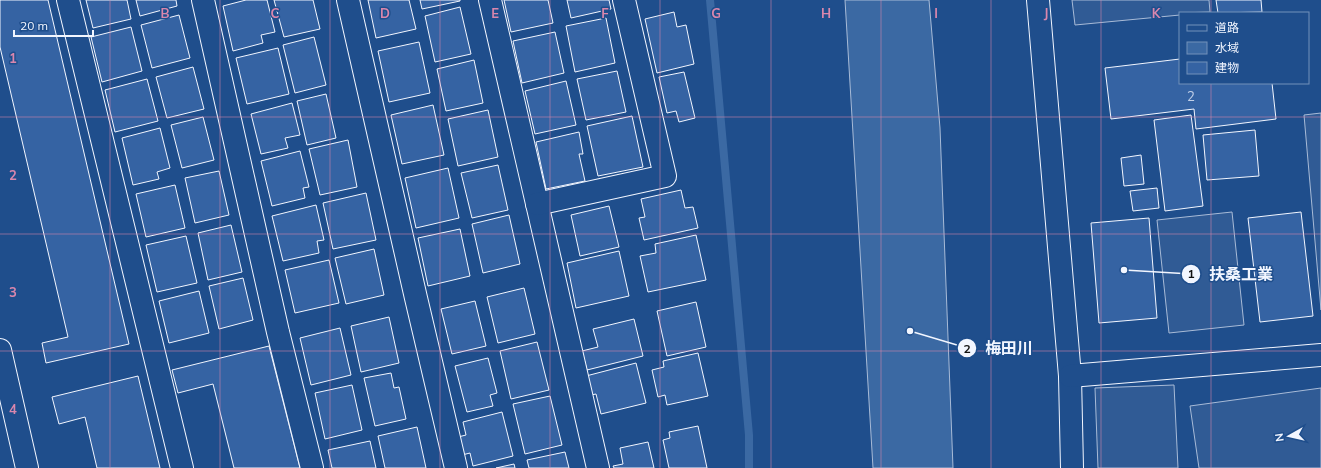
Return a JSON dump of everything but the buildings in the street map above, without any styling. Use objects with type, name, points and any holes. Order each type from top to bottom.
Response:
[{"type":"street","points":[[68,0],[182,468]]},
{"type":"street","points":[[203,0],[278,332],[312,468]]},
{"type":"street","points":[[348,0],[456,468]]},
{"type":"street","points":[[490,0],[598,468]]},
{"type":"street","points":[[537,204],[665,176],[624,0]]},
{"type":"street","points":[[1038,0],[1070,376],[1072,468]]},
{"type":"street","points":[[0,350],[27,468]]},
{"type":"street","points":[[1070,376],[1321,355]]},
{"type":"shaded area","points":[[1072,0],[1209,0],[1210,12],[1179,12],[1179,15],[1075,25]]},
{"type":"shaded area","points":[[1321,113],[1321,310],[1304,115]]},
{"type":"shaded area","points":[[1232,212],[1244,325],[1169,333],[1157,220]]},
{"type":"shaded area","points":[[1174,385],[1178,468],[1098,468],[1095,388]]},
{"type":"shaded area","points":[[1321,388],[1321,468],[1199,468],[1190,406]]},
{"type":"water","points":[[845,0],[929,0],[940,128],[953,468],[873,468]]},
{"type":"waterway","points":[[710,0],[749,435],[749,468]]},
{"type":"place","name":"扶桑工業","points":[[1124,270]]},
{"type":"place","name":"梅田川","points":[[910,331]]}]
